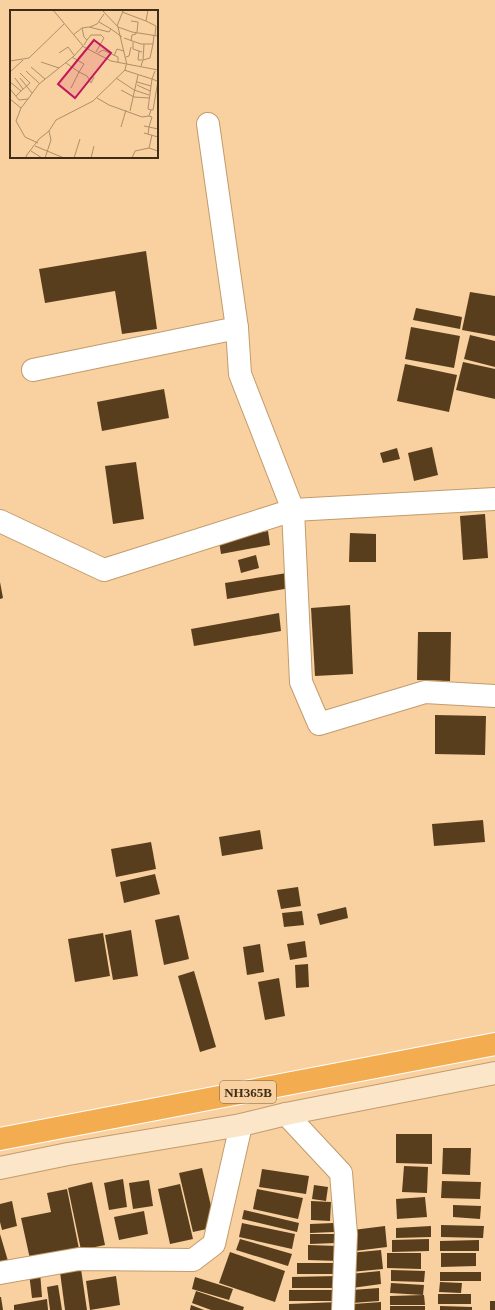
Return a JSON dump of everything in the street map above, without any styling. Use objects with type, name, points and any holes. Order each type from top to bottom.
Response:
[{"type":"highway","name":"NH365B","points":[[0,1139],[495,1044]]},
{"type":"street","points":[[208,124],[237,328],[240,374],[293,510],[301,682],[319,724],[425,692],[495,696]]},
{"type":"street","points":[[33,370],[237,328]]},
{"type":"street","points":[[0,521],[104,570],[293,510],[495,503]]},
{"type":"street","points":[[0,1168],[68,1154],[241,1125],[286,1114],[495,1073]]},
{"type":"street","points":[[286,1114],[341,1173],[346,1234],[343,1310]]},
{"type":"street","points":[[0,1273],[79,1259],[194,1260],[214,1244],[241,1125]]},
{"type":"building","points":[[146,251],[157,329],[122,334],[115,291],[45,303],[39,269]]},
{"type":"building","points":[[470,292],[495,296],[495,336],[462,330]]},
{"type":"building","points":[[416,308],[462,317],[460,329],[413,320]]},
{"type":"building","points":[[411,327],[460,336],[454,368],[405,359]]},
{"type":"building","points":[[470,335],[495,341],[495,367],[464,359]]},
{"type":"building","points":[[463,362],[495,369],[495,399],[456,390]]},
{"type":"building","points":[[405,364],[457,375],[449,412],[397,401]]},
{"type":"building","points":[[164,389],[169,418],[102,431],[97,402]]},
{"type":"building","points":[[432,447],[438,475],[414,481],[408,453]]},
{"type":"building","points":[[397,448],[400,459],[383,463],[380,453]]},
{"type":"building","points":[[136,462],[144,519],[113,524],[105,466]]},
{"type":"building","points":[[485,514],[488,558],[463,560],[460,516]]},
{"type":"building","points":[[268,531],[270,545],[221,554],[219,541]]},
{"type":"building","points":[[350,533],[376,534],[376,562],[349,562]]},
{"type":"building","points":[[256,555],[259,568],[241,573],[238,560]]},
{"type":"building","points":[[287,573],[290,588],[227,599],[225,583]]},
{"type":"building","points":[[0,582],[3,598],[0,599]]},
{"type":"building","points":[[350,605],[353,674],[315,676],[311,608]]},
{"type":"building","points":[[279,613],[281,631],[194,646],[191,629]]},
{"type":"building","points":[[418,632],[451,632],[450,681],[417,680]]},
{"type":"building","points":[[435,715],[486,716],[485,755],[435,754]]},
{"type":"building","points":[[483,820],[485,842],[434,846],[432,824]]},
{"type":"building","points":[[260,830],[263,849],[222,856],[219,837]]},
{"type":"building","points":[[151,842],[156,869],[116,877],[111,849]]},
{"type":"building","points":[[155,874],[160,894],[124,903],[120,882]]},
{"type":"building","points":[[298,887],[301,906],[281,909],[277,890]]},
{"type":"building","points":[[346,907],[348,918],[320,925],[317,914]]},
{"type":"building","points":[[302,911],[304,925],[284,927],[282,913]]},
{"type":"building","points":[[179,915],[189,959],[164,965],[155,920]]},
{"type":"building","points":[[131,930],[138,976],[113,980],[105,935]]},
{"type":"building","points":[[103,933],[110,976],[75,982],[68,939]]},
{"type":"building","points":[[305,941],[307,957],[290,960],[287,944]]},
{"type":"building","points":[[260,944],[264,972],[247,975],[243,947]]},
{"type":"building","points":[[308,964],[309,987],[296,988],[295,965]]},
{"type":"building","points":[[194,971],[216,1047],[200,1052],[178,976]]},
{"type":"building","points":[[279,978],[285,1016],[265,1020],[258,982]]},
{"type":"building","points":[[396,1134],[432,1134],[432,1164],[396,1163]]},
{"type":"building","points":[[443,1148],[471,1148],[470,1175],[442,1174]]},
{"type":"building","points":[[404,1166],[428,1167],[427,1193],[402,1192]]},
{"type":"building","points":[[202,1168],[216,1227],[193,1232],[179,1173]]},
{"type":"building","points":[[262,1169],[309,1176],[306,1194],[259,1187]]},
{"type":"building","points":[[123,1179],[127,1207],[109,1210],[104,1183]]},
{"type":"building","points":[[149,1180],[153,1206],[133,1209],[129,1183]]},
{"type":"building","points":[[442,1181],[481,1182],[480,1199],[441,1198]]},
{"type":"building","points":[[92,1182],[105,1245],[81,1250],[68,1188]]},
{"type":"building","points":[[180,1184],[193,1239],[170,1244],[158,1189]]},
{"type":"building","points":[[314,1185],[328,1187],[326,1201],[312,1199]]},
{"type":"building","points":[[67,1189],[79,1249],[30,1259],[21,1218],[51,1212],[47,1193]]},
{"type":"building","points":[[257,1189],[303,1198],[298,1219],[253,1209]]},
{"type":"building","points":[[425,1197],[427,1217],[397,1219],[396,1199]]},
{"type":"building","points":[[12,1201],[17,1226],[2,1230],[0,1222],[0,1204]]},
{"type":"building","points":[[311,1201],[331,1202],[330,1221],[311,1220]]},
{"type":"building","points":[[453,1205],[481,1206],[480,1219],[453,1217]]},
{"type":"building","points":[[244,1210],[299,1223],[297,1232],[242,1219]]},
{"type":"building","points":[[144,1211],[148,1234],[119,1240],[114,1217]]},
{"type":"building","points":[[242,1223],[295,1234],[292,1249],[239,1237]]},
{"type":"building","points":[[334,1223],[334,1232],[310,1233],[310,1224]]},
{"type":"building","points":[[441,1225],[484,1226],[483,1238],[441,1237]]},
{"type":"building","points":[[385,1226],[387,1247],[355,1251],[353,1230]]},
{"type":"building","points":[[431,1226],[431,1237],[396,1238],[396,1228]]},
{"type":"building","points":[[0,1234],[8,1261],[0,1263]]},
{"type":"building","points":[[310,1234],[335,1234],[336,1243],[310,1244]]},
{"type":"building","points":[[240,1239],[292,1254],[288,1266],[236,1250]]},
{"type":"building","points":[[429,1239],[429,1251],[392,1252],[392,1240]]},
{"type":"building","points":[[479,1240],[479,1251],[440,1251],[440,1241]]},
{"type":"building","points":[[308,1245],[338,1246],[338,1261],[308,1260]]},
{"type":"building","points":[[381,1250],[383,1269],[351,1272],[349,1253]]},
{"type":"building","points":[[230,1252],[285,1271],[275,1302],[219,1283]]},
{"type":"building","points":[[387,1253],[421,1253],[421,1269],[387,1268]]},
{"type":"building","points":[[441,1253],[476,1253],[476,1266],[441,1267]]},
{"type":"building","points":[[297,1263],[337,1263],[336,1274],[297,1274]]},
{"type":"building","points":[[81,1269],[87,1310],[65,1310],[60,1272]]},
{"type":"building","points":[[391,1270],[425,1271],[424,1282],[391,1281]]},
{"type":"building","points":[[380,1271],[381,1284],[352,1288],[350,1274]]},
{"type":"building","points":[[40,1272],[42,1297],[32,1298],[29,1273]]},
{"type":"building","points":[[440,1272],[481,1272],[481,1281],[440,1281]]},
{"type":"building","points":[[116,1276],[120,1305],[90,1310],[86,1281]]},
{"type":"building","points":[[338,1276],[338,1288],[292,1288],[292,1277]]},
{"type":"building","points":[[195,1277],[233,1289],[229,1300],[192,1289]]},
{"type":"building","points":[[440,1282],[462,1283],[461,1293],[439,1292]]},
{"type":"building","points":[[391,1283],[424,1285],[423,1295],[390,1293]]},
{"type":"building","points":[[58,1285],[62,1310],[50,1310],[47,1287]]},
{"type":"building","points":[[379,1288],[379,1301],[352,1303],[352,1290]]},
{"type":"building","points":[[289,1290],[338,1290],[338,1301],[289,1301]]},
{"type":"building","points":[[196,1291],[244,1307],[243,1310],[211,1310],[192,1303]]},
{"type":"building","points":[[438,1294],[471,1294],[471,1304],[438,1304]]},
{"type":"building","points":[[424,1295],[425,1305],[390,1305],[390,1296]]},
{"type":"building","points":[[1,1297],[3,1310],[0,1310]]},
{"type":"building","points":[[47,1299],[48,1310],[14,1310],[14,1305]]},
{"type":"building","points":[[490,1301],[495,1301],[495,1310],[490,1310]]},
{"type":"building","points":[[338,1302],[338,1310],[289,1310],[289,1304]]},
{"type":"building","points":[[381,1302],[381,1310],[354,1310],[353,1304]]},
{"type":"building","points":[[191,1305],[204,1310],[190,1310]]},
{"type":"building","points":[[390,1306],[425,1306],[425,1310],[390,1310]]},
{"type":"building","points":[[440,1306],[472,1307],[472,1310],[440,1310]]}]
